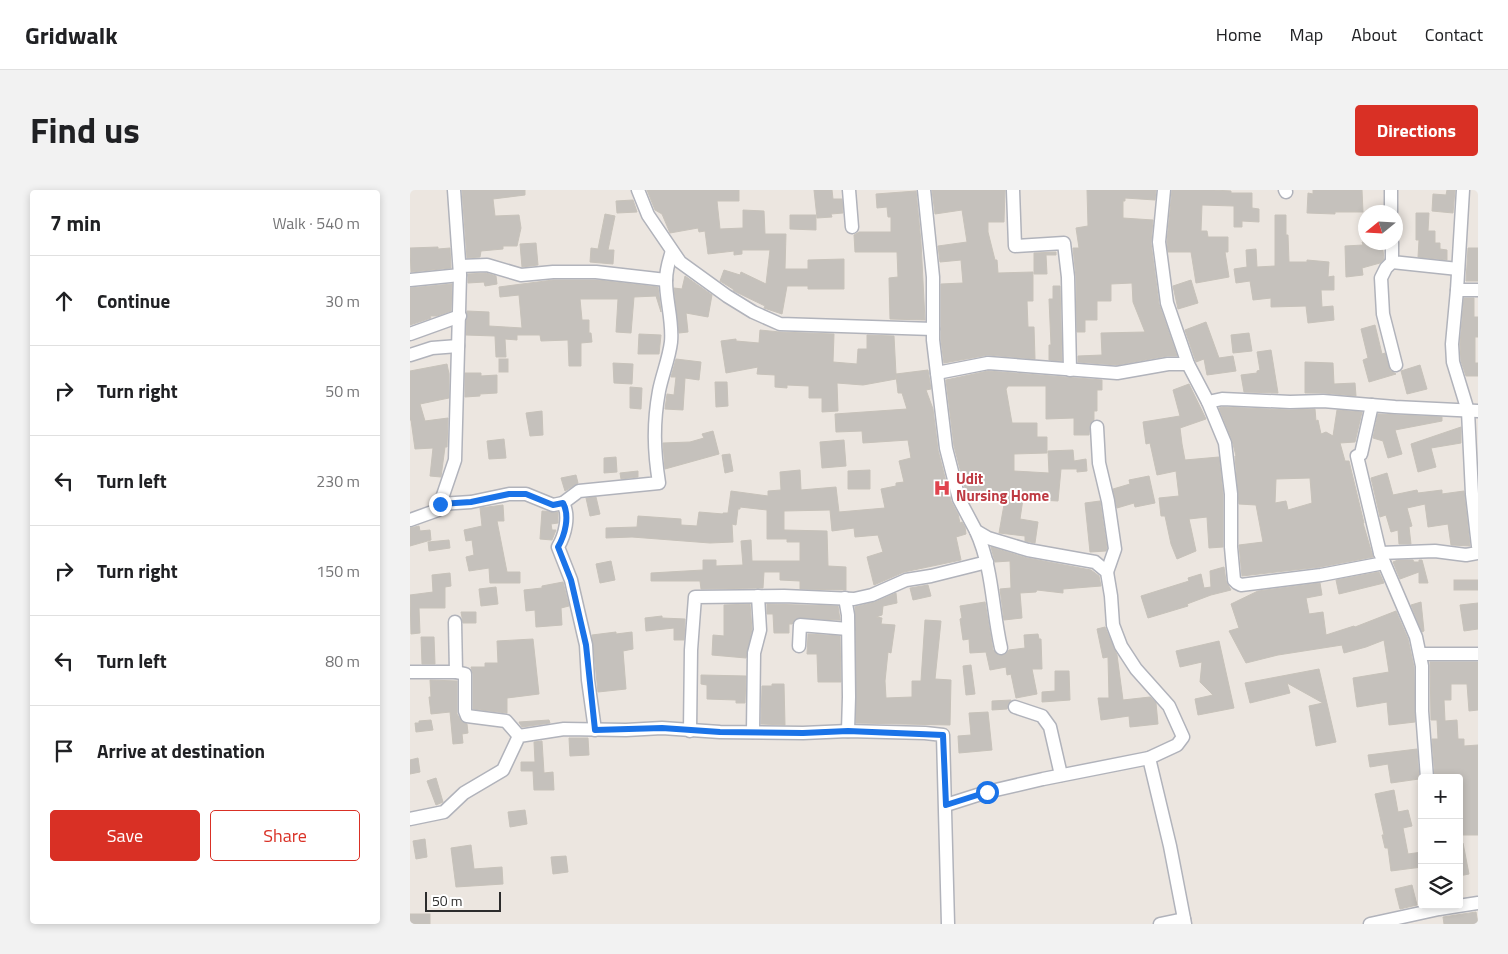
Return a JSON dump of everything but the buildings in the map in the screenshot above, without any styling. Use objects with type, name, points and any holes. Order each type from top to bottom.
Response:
[{"type":"street","points":[[410,520],[438,510],[456,460],[460,271],[454,190]]},
{"type":"street","points":[[638,190],[648,214],[680,262],[753,312],[780,324],[933,329]]},
{"type":"street","points":[[850,190],[852,227]]},
{"type":"street","points":[[924,190],[933,277],[932,340],[946,448],[959,500],[984,548],[995,622],[1001,648]]},
{"type":"street","points":[[1013,190],[1015,246],[1064,243],[1068,277],[1070,370]]},
{"type":"street","points":[[1164,190],[1159,242],[1166,294],[1188,364],[1208,402],[1225,444],[1231,494],[1232,547],[1234,580],[1236,584],[1241,585],[1321,575],[1382,558],[1435,551],[1466,555],[1478,553]]},
{"type":"street","points":[[1391,190],[1391,205]]},
{"type":"street","points":[[1463,190],[1458,290],[1452,344],[1453,362],[1473,411],[1472,494],[1478,546]]},
{"type":"street","points":[[1392,250],[1392,262],[1386,268],[1382,278],[1383,314],[1396,365]]},
{"type":"street","points":[[440,504],[471,502],[509,494],[526,494],[553,505],[563,503],[579,492],[660,483],[654,454],[655,424],[659,390],[671,343],[666,280],[668,262],[672,251]]},
{"type":"street","points":[[1392,262],[1458,269]]},
{"type":"street","points":[[410,280],[487,265],[521,275],[554,272],[596,272],[666,280]]},
{"type":"street","points":[[1458,290],[1478,290]]},
{"type":"street","points":[[410,334],[460,316]]},
{"type":"street","points":[[410,355],[432,348],[458,346]]},
{"type":"street","points":[[937,373],[988,364],[1117,373],[1168,364],[1188,364]]},
{"type":"street","points":[[1208,402],[1222,400],[1323,401],[1473,411]]},
{"type":"street","points":[[1372,405],[1361,454],[1356,456],[1382,558],[1416,637],[1420,654],[1427,774]]},
{"type":"street","points":[[946,805],[987,792],[1149,758],[1177,745],[1183,738],[1170,706],[1136,669],[1121,646],[1113,625],[1107,572],[1115,549],[1108,501],[1099,463],[1097,427]]},
{"type":"street","points":[[563,503],[566,508],[565,534],[558,547],[571,580],[586,645],[595,730]]},
{"type":"street","points":[[976,531],[988,538],[1028,550],[1096,562],[1107,572]]},
{"type":"street","points":[[690,731],[691,650],[695,597],[758,596],[854,599],[872,595],[906,580],[987,562]]},
{"type":"street","points":[[753,732],[754,653],[760,630],[758,596]]},
{"type":"street","points":[[845,598],[848,628],[848,731]]},
{"type":"street","points":[[455,622],[456,672]]},
{"type":"street","points":[[799,646],[800,625],[848,628]]},
{"type":"street","points":[[1420,654],[1478,654]]},
{"type":"street","points":[[410,672],[456,672],[465,674],[465,711],[467,716],[506,721],[519,736]]},
{"type":"street","points":[[1015,707],[1042,716],[1050,727],[1061,775]]},
{"type":"street","points":[[519,736],[564,729],[662,728],[690,731],[803,733],[848,731],[943,735],[948,924]]},
{"type":"street","points":[[410,819],[444,812],[464,793],[504,770],[519,736]]},
{"type":"street","points":[[1149,758],[1185,922],[1160,924]]},
{"type":"street","points":[[1463,905],[1478,903]]},
{"type":"street","points":[[1370,924],[1438,909]]},
{"type":"place","name":"Udit Nursing Home","points":[[942,488]]},
{"type":"route","points":[[440,504],[471,502],[509,494],[526,494],[553,505],[563,503],[566,508],[565,534],[558,547],[571,580],[586,645],[588,680],[595,730],[662,728],[720,732],[803,733],[848,731],[943,735],[946,805],[987,792]]}]
